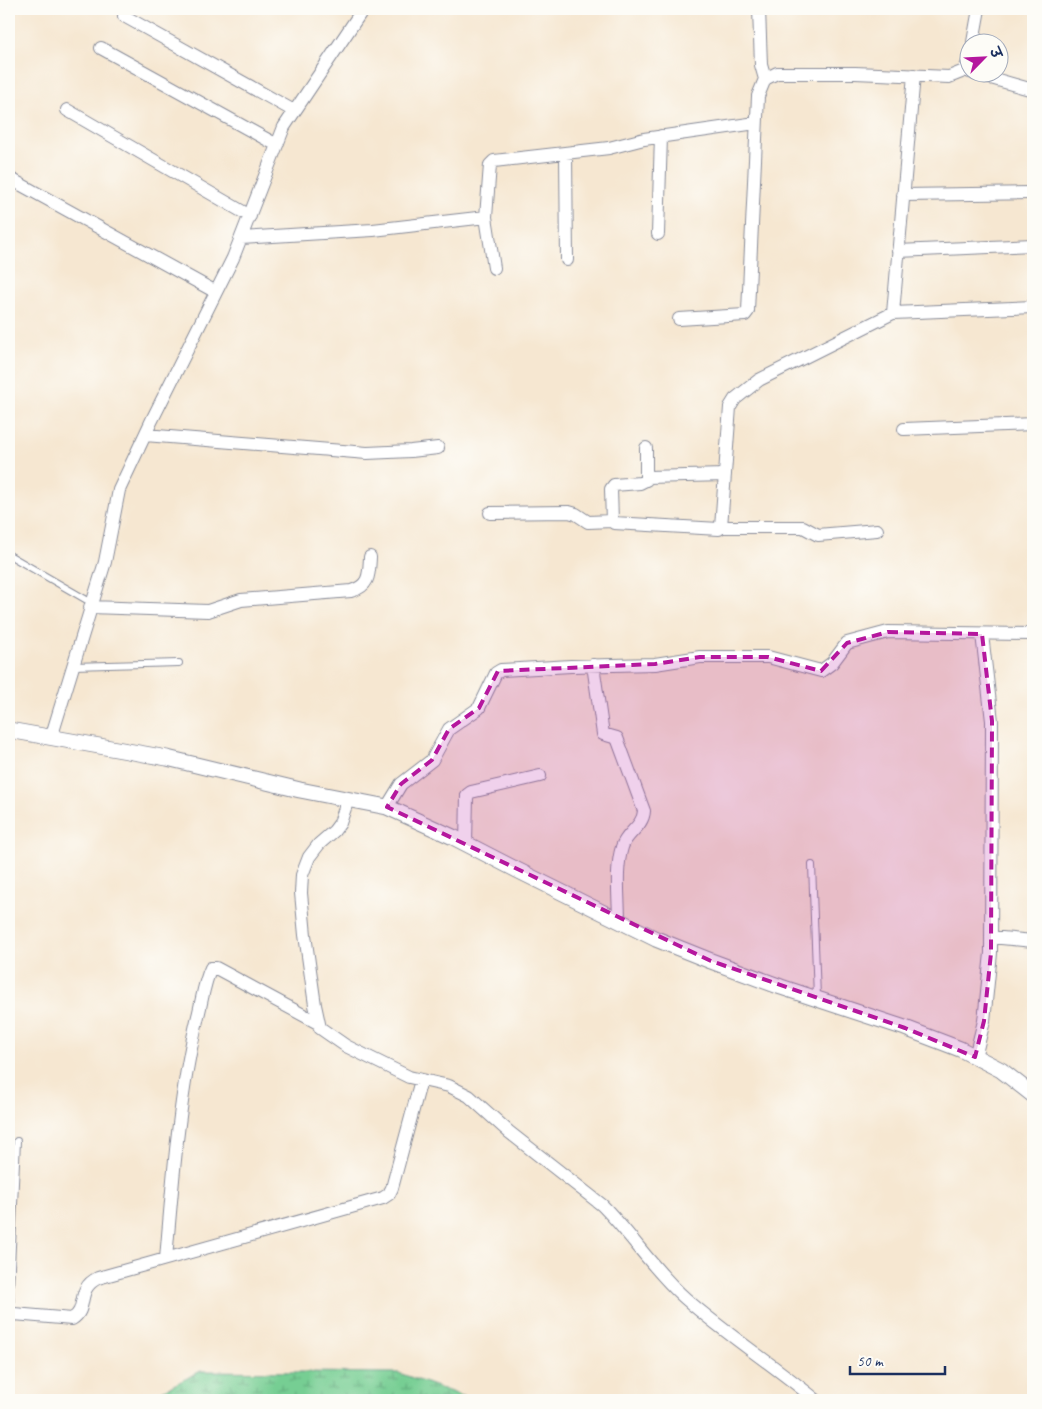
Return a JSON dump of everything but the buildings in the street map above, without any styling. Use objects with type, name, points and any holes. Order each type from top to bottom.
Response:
[{"type":"street","points":[[51,738],[105,562],[119,490],[241,238],[284,127],[363,9]]},
{"type":"street","points":[[759,9],[761,65],[765,80]]},
{"type":"street","points":[[975,32],[979,9]]},
{"type":"street","points":[[124,16],[294,111]]},
{"type":"street","points":[[101,48],[277,145]]},
{"type":"street","points":[[679,319],[745,315],[748,311],[756,123],[758,96],[765,80],[777,73],[855,73],[949,77],[960,74]]},
{"type":"street","points":[[894,313],[914,75]]},
{"type":"street","points":[[1004,82],[1033,90]]},
{"type":"street","points":[[68,110],[250,216]]},
{"type":"street","points":[[494,268],[486,217],[490,165],[494,161],[609,148],[661,136],[756,123]]},
{"type":"street","points":[[658,234],[661,136]]},
{"type":"street","points":[[566,154],[567,260]]},
{"type":"street","points":[[9,178],[216,292]]},
{"type":"street","points":[[903,196],[1033,193]]},
{"type":"street","points":[[241,238],[373,230],[486,217]]},
{"type":"street","points":[[898,251],[1033,245]]},
{"type":"street","points":[[721,527],[730,407],[735,399],[759,380],[894,313],[1033,307]]},
{"type":"street","points":[[904,429],[1033,424]]},
{"type":"street","points":[[144,435],[367,452],[438,448]]},
{"type":"street","points":[[612,521],[612,487],[640,483],[646,480],[646,448]]},
{"type":"street","points":[[646,477],[725,475]]},
{"type":"street","points":[[490,513],[569,512],[588,522],[612,521],[614,523],[716,529],[721,527],[803,527],[818,534],[877,530]]},
{"type":"street","points":[[91,605],[208,611],[241,600],[351,591],[359,589],[366,580],[370,558]]},
{"type":"street","points":[[387,807],[400,784],[432,760],[449,729],[479,708],[498,671],[592,665],[655,664],[700,657],[768,658],[821,671],[832,663],[847,643],[888,632],[1033,634]]},
{"type":"street","points":[[975,1057],[984,1021],[991,953],[992,721],[982,634]]},
{"type":"street","points":[[592,665],[603,734],[617,738],[644,812],[641,822],[626,838],[622,847],[619,879],[619,921]]},
{"type":"street","points":[[9,730],[167,758],[300,790],[387,807],[466,844],[656,939],[711,961],[960,1049],[1001,1070],[1033,1095]]},
{"type":"street","points":[[466,844],[467,795],[471,792],[540,776]]},
{"type":"street","points":[[348,799],[340,823],[309,857],[302,875],[301,893],[305,935],[318,1023],[323,1031],[346,1046],[409,1078],[449,1086],[469,1096],[509,1132],[615,1218],[659,1274],[687,1300],[785,1374],[816,1400]]},
{"type":"street","points":[[991,936],[1033,941]]},
{"type":"street","points":[[166,1259],[173,1180],[192,1040],[211,968],[216,968],[318,1023]]},
{"type":"street","points":[[10,1317],[72,1319],[80,1312],[84,1291],[91,1281],[98,1278],[375,1201],[389,1194],[421,1080]]},
{"type":"lane","points":[[9,555],[91,605]]},
{"type":"lane","points":[[73,666],[179,663]]},
{"type":"lane","points":[[812,865],[817,999]]},
{"type":"lane","points":[[10,1317],[17,1140]]},
{"type":"highlighted area","points":[[888,632],[982,634],[992,721],[991,953],[984,1021],[975,1057],[905,1028],[711,961],[387,807],[401,784],[432,760],[449,729],[479,708],[498,671],[655,664],[700,657],[768,657],[821,671],[847,643]]},
{"type":"green space","points":[[201,1371],[399,1373],[473,1400],[144,1400]]}]
